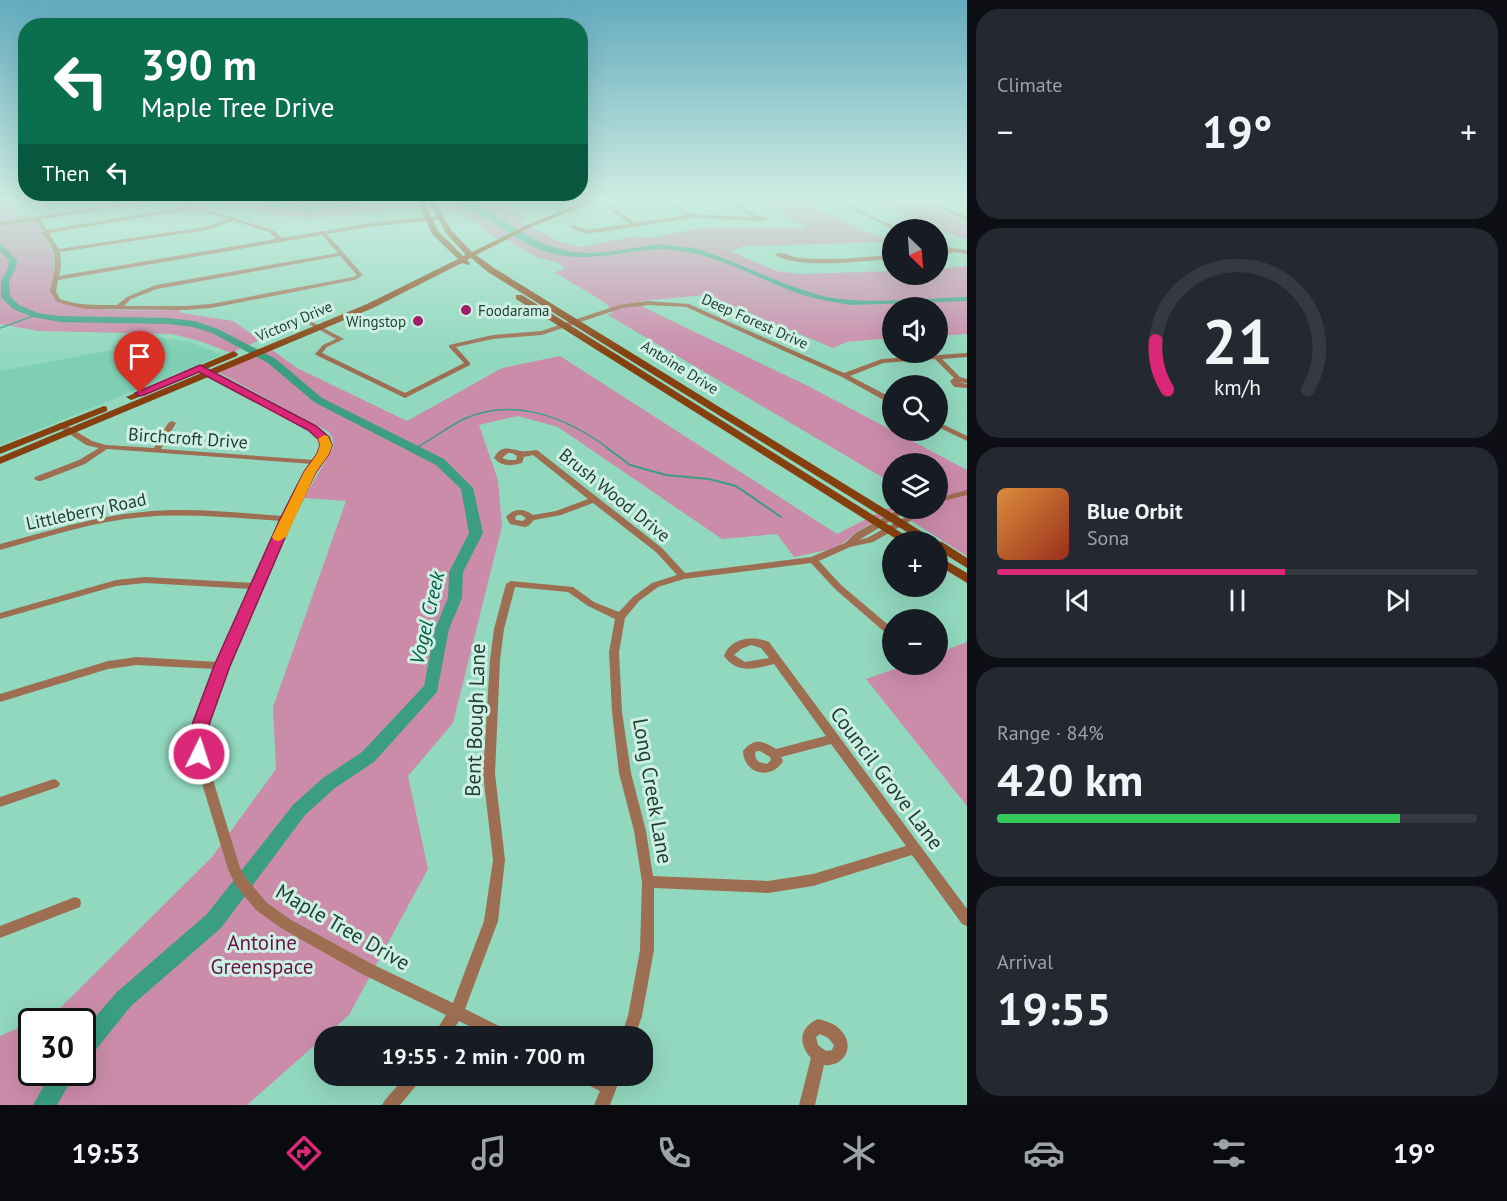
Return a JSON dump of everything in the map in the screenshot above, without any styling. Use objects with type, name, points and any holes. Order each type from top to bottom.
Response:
[{"type":"main road","name":"Antoine Drive","points":[[459,252],[565,326],[638,372],[800,472],[908,531]]},
{"type":"main road","name":"Antoine Drive","points":[[461,252],[463,255]]},
{"type":"main road","name":"Victory Drive","points":[[0,461],[67,428],[245,354],[266,349],[470,252]]},
{"type":"main road","name":"Victory Drive","points":[[245,354],[256,345],[314,325],[414,284],[463,255]]},
{"type":"main road","points":[[404,282],[414,284]]},
{"type":"main road","name":"Antoine Drive","points":[[524,296],[576,322],[811,467],[899,531]]},
{"type":"main road","points":[[638,372],[650,368]]},
{"type":"main road","points":[[725,426],[736,421]]},
{"type":"main road","name":"Victory Drive","points":[[0,451],[67,428]]},
{"type":"main road","points":[[800,472],[811,467]]},
{"type":"main road","points":[[948,552],[967,564]]},
{"type":"main road","points":[[948,567],[967,579]]},
{"type":"street","points":[[57,252],[57,278],[53,291],[58,300],[86,307],[185,308],[211,306],[355,278],[360,274],[339,252]]},
{"type":"street","points":[[57,278],[212,252]]},
{"type":"street","points":[[119,307],[129,298],[156,287],[341,254]]},
{"type":"street","points":[[796,260],[882,257]]},
{"type":"street","name":"Deep Forest Drive","points":[[314,325],[341,339],[325,346],[318,354],[405,396],[468,364],[451,346],[493,337],[542,333],[601,311],[636,304],[687,305],[844,376],[882,396]]},
{"type":"street","points":[[948,357],[967,356]]},
{"type":"street","points":[[844,376],[882,361]]},
{"type":"street","points":[[943,363],[958,379],[967,381]]},
{"type":"street","name":"Maple Tree Drive","points":[[204,371],[319,433],[326,445],[287,519],[207,703],[198,742],[199,754],[228,854],[241,882],[270,914],[367,969],[483,1026]]},
{"type":"street","points":[[958,379],[954,381],[955,383],[967,386]]},
{"type":"street","points":[[156,451],[172,423]]},
{"type":"street","name":"Birchcroft Drive","points":[[67,428],[89,443],[106,447],[317,462]]},
{"type":"street","points":[[948,430],[967,440]]},
{"type":"street","points":[[38,479],[82,462],[106,447]]},
{"type":"street","name":"Brush Wood Drive","points":[[521,454],[534,452],[659,550],[683,576]]},
{"type":"street","points":[[948,497],[967,492]]},
{"type":"street","points":[[531,518],[558,513],[595,499]]},
{"type":"street","name":"Littleberry Road","points":[[0,547],[115,518],[143,514],[175,513],[287,519]]},
{"type":"street","points":[[892,524],[897,519]]},
{"type":"street","points":[[620,618],[636,599],[655,585],[683,576],[813,560],[848,546],[860,534],[904,519]]},
{"type":"street","points":[[813,560],[838,587],[882,624]]},
{"type":"street","points":[[0,616],[116,583],[145,580],[257,586]]},
{"type":"street","name":"Bent Bough Lane","points":[[448,1026],[456,1013],[491,921],[499,860],[489,774],[495,660],[499,628],[512,584],[570,589],[591,604],[620,618]]},
{"type":"street","name":"Long Creek Lane","points":[[620,618],[614,652],[617,712],[625,773],[640,831],[648,882],[647,950],[632,1026]]},
{"type":"street","name":"Council Grove Lane","points":[[776,660],[967,920]]},
{"type":"street","points":[[0,698],[108,665],[137,661],[222,666]]},
{"type":"street","points":[[776,754],[833,739]]},
{"type":"street","points":[[0,802],[54,784]]},
{"type":"street","points":[[648,882],[768,887],[813,880],[915,849]]},
{"type":"street","points":[[0,932],[75,903]]},
{"type":"street","points":[[807,1105],[819,1056]]},
{"type":"street","points":[[390,1105],[407,1086]]},
{"type":"street","points":[[602,1105],[610,1086]]},
{"type":"shaded area","points":[[546,252],[637,252],[602,256],[568,256]]},
{"type":"shaded area","points":[[684,252],[705,252],[819,295],[854,300],[882,301],[882,304],[851,305],[797,293],[711,258]]},
{"type":"shaded area","points":[[967,297],[967,301],[948,302],[948,298]]},
{"type":"shaded area","points":[[161,338],[188,341],[222,355],[0,445],[0,371],[113,350],[113,346]]},
{"type":"green space","points":[[0,252],[52,252],[54,269],[51,293],[58,300],[72,305],[109,310],[179,310],[182,313],[233,321],[260,340],[231,353],[200,341],[172,334],[39,331],[0,324]]},
{"type":"green space","name":"Antoine Greenspace","points":[[527,252],[731,252],[776,271],[799,274],[882,271],[882,285],[948,285],[948,268],[967,266],[967,334],[948,335],[948,297],[882,297],[882,339],[847,342],[833,348],[707,295],[641,301],[643,307],[806,385],[882,425],[882,441],[912,441],[935,453],[882,453],[882,477],[608,315],[613,312],[607,304],[554,272],[565,269],[559,263],[536,257]]},
{"type":"green space","name":"Antoine Greenspace","points":[[272,350],[297,368],[407,421],[502,368],[560,356],[837,534],[882,511],[882,517],[858,531],[837,548],[794,557],[777,534],[722,539],[558,427],[518,416],[479,425],[498,480],[502,526],[453,723],[408,776],[428,869],[349,1015],[337,1026],[314,1026],[314,1046],[247,1105],[0,1105],[0,1036],[18,1028],[18,1086],[96,1086],[96,1008],[60,1008],[212,857],[276,769],[273,707],[346,501],[304,498],[333,448],[333,439],[329,432],[218,372]]},
{"type":"green space","name":"Antoine Greenspace","points":[[948,460],[967,470],[967,556],[948,544],[948,531],[927,531],[908,519],[948,519]]},
{"type":"green space","points":[[967,642],[967,806],[866,679],[882,673],[948,675],[948,649]]},
{"type":"waterway","name":"Vogel Creek","points":[[5,252],[13,260],[4,290],[6,297],[16,307],[36,315],[60,319],[169,321],[194,324],[215,331],[272,361],[318,400],[440,462],[467,488],[476,533],[456,572],[455,598],[442,629],[431,688],[368,757],[329,783],[299,810],[214,921],[124,999],[96,1032]]},
{"type":"waterway","points":[[0,328],[36,315]]},
{"type":"waterway","points":[[416,448],[464,419],[483,412],[502,410],[521,410],[558,420],[608,448]]},
{"type":"waterway","name":"Vogel Creek","points":[[415,449],[419,447]]},
{"type":"waterway","points":[[606,447],[630,465],[666,475],[709,479],[736,486],[781,517]]},
{"type":"waterway","name":"Vogel Creek","points":[[44,1105],[56,1086]]},
{"type":"slow traffic","points":[[279,537],[310,472],[323,454],[326,445],[324,439]]},
{"type":"place","name":"Foodarama","points":[[466,310]]},
{"type":"place","name":"Wingstop","points":[[418,321]]},
{"type":"route","points":[[140,393],[200,368],[312,428],[323,437],[326,445],[287,519],[222,666],[202,722],[198,742],[199,754]]}]
